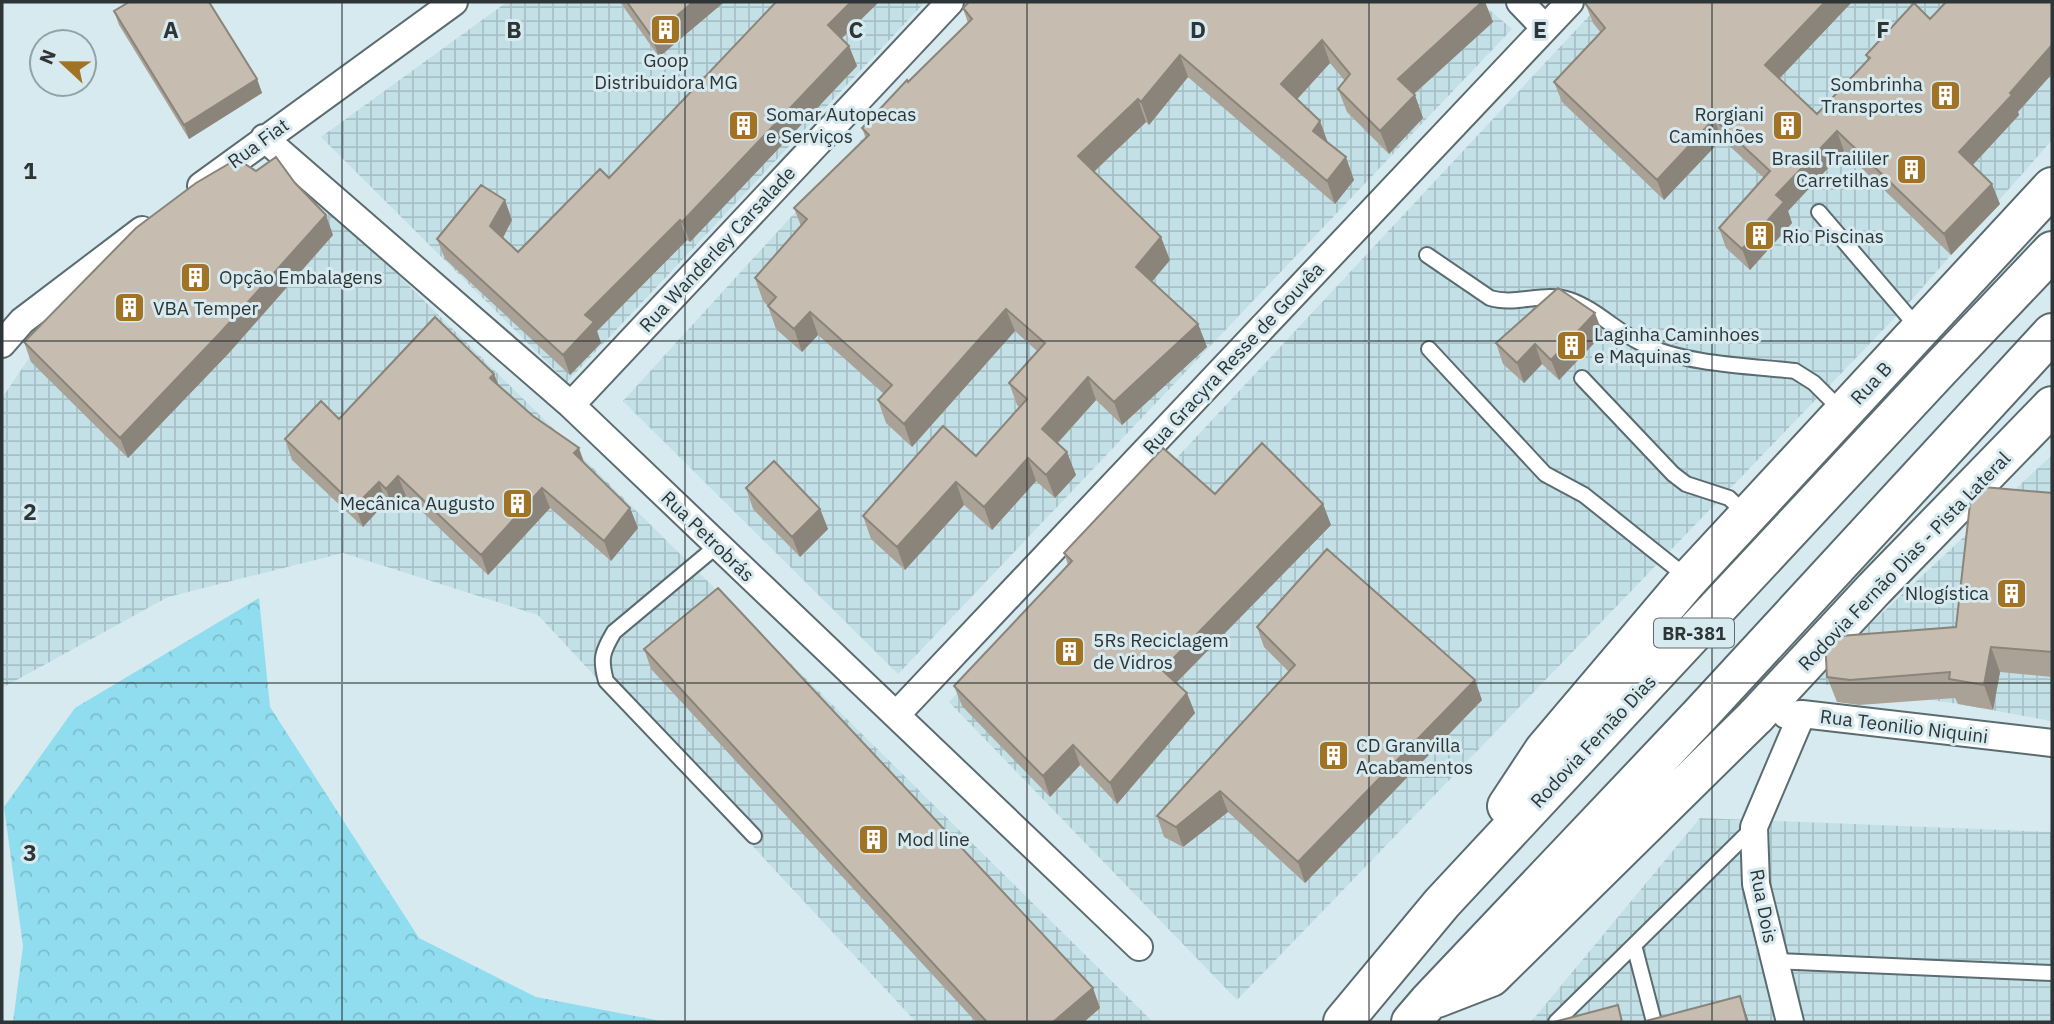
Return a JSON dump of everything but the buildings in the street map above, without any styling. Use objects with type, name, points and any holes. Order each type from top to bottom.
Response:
[{"type":"main road","name":"Rua B","points":[[1442,903],[1544,750],[1689,579],[2052,187]]},
{"type":"main road","name":"Rodovia Fernão Dias","points":[[1343,1022],[1442,903],[2052,251]]},
{"type":"main road","name":"BR-381","points":[[1420,1012],[1700,715],[2052,333]]},
{"type":"main road","name":"Rodovia Fernão Dias - Pista Lateral","points":[[1756,716],[1874,589],[2052,406]]},
{"type":"main road","name":"BR-381","points":[[1420,1012],[1491,977],[1756,716]]},
{"type":"street","name":"Rua Fiat","points":[[2,344],[22,321],[170,209],[454,2]]},
{"type":"street","name":"Rua Wanderley Carsalade","points":[[571,405],[950,2]]},
{"type":"street","points":[[1520,2],[1545,28]]},
{"type":"street","name":"Rua Gracyra Resse de Gouvêa","points":[[896,715],[1570,2]]},
{"type":"street","name":"Rua Petrobrás","points":[[264,138],[571,405],[1139,947]]},
{"type":"street","name":"Rua Teonilio Niquini","points":[[1756,716],[1802,714],[2052,743]]},
{"type":"street","name":"Rua Dois","points":[[1790,1022],[1756,884],[1754,827],[1802,714]]},
{"type":"lane","points":[[1819,212],[1920,330]]},
{"type":"lane","points":[[1427,255],[1490,298],[1500,301],[1557,296],[1581,305],[1640,343],[1663,352],[1795,371],[1814,383],[1843,412]]},
{"type":"lane","points":[[1429,349],[1545,474],[1584,495],[1689,579]]},
{"type":"lane","points":[[1582,378],[1673,474],[1686,484],[1729,498],[1748,516]]},
{"type":"lane","points":[[718,545],[614,632],[605,647],[601,662],[606,681],[754,836]]},
{"type":"lane","points":[[1556,1022],[1754,827]]},
{"type":"lane","points":[[1634,945],[1654,1022]]},
{"type":"lane","points":[[1775,961],[2052,973]]},
{"type":"shaded area","points":[[507,2],[925,2],[567,382],[321,137]]},
{"type":"shaded area","points":[[987,2],[1480,2],[1512,29],[898,674],[623,401]]},
{"type":"shaded area","points":[[1602,2],[2052,2],[2052,140],[1908,304],[1237,1000],[949,702]]},
{"type":"shaded area","points":[[287,165],[1153,1022],[916,1022],[538,615],[343,553],[168,597],[2,688],[2,398],[80,283]]},
{"type":"shaded area","points":[[2052,455],[2052,721],[1808,682]]},
{"type":"shaded area","points":[[1700,818],[2052,832],[2052,1022],[1531,1022]]},
{"type":"green space","points":[[259,598],[270,707],[419,938],[536,997],[666,1022],[13,1022],[23,946],[4,807],[75,708]]},
{"type":"place","name":"Goop Distribuidora MG","points":[[666,29]]},
{"type":"place","name":"Sombrinha Transportes","points":[[1946,95]]},
{"type":"place","name":"Somar Autopecas e Serviços","points":[[743,125]]},
{"type":"place","name":"Rorgiani Caminhões","points":[[1787,125]]},
{"type":"place","name":"Brasil Traililer Carretilhas","points":[[1912,169]]},
{"type":"place","name":"Rio Piscinas","points":[[1759,236]]},
{"type":"place","name":"Opção Embalagens","points":[[196,277]]},
{"type":"place","name":"VBA Temper","points":[[130,308]]},
{"type":"place","name":"Laginha Caminhoes e Maquinas","points":[[1571,345]]},
{"type":"place","name":"Mecânica Augusto","points":[[518,503]]},
{"type":"place","name":"Nlogística","points":[[2012,593]]},
{"type":"place","name":"5Rs Reciclagem de Vidros","points":[[1070,651]]},
{"type":"place","name":"CD Granvilla Acabamentos","points":[[1333,756]]},
{"type":"place","name":"Mod line","points":[[874,839]]}]
